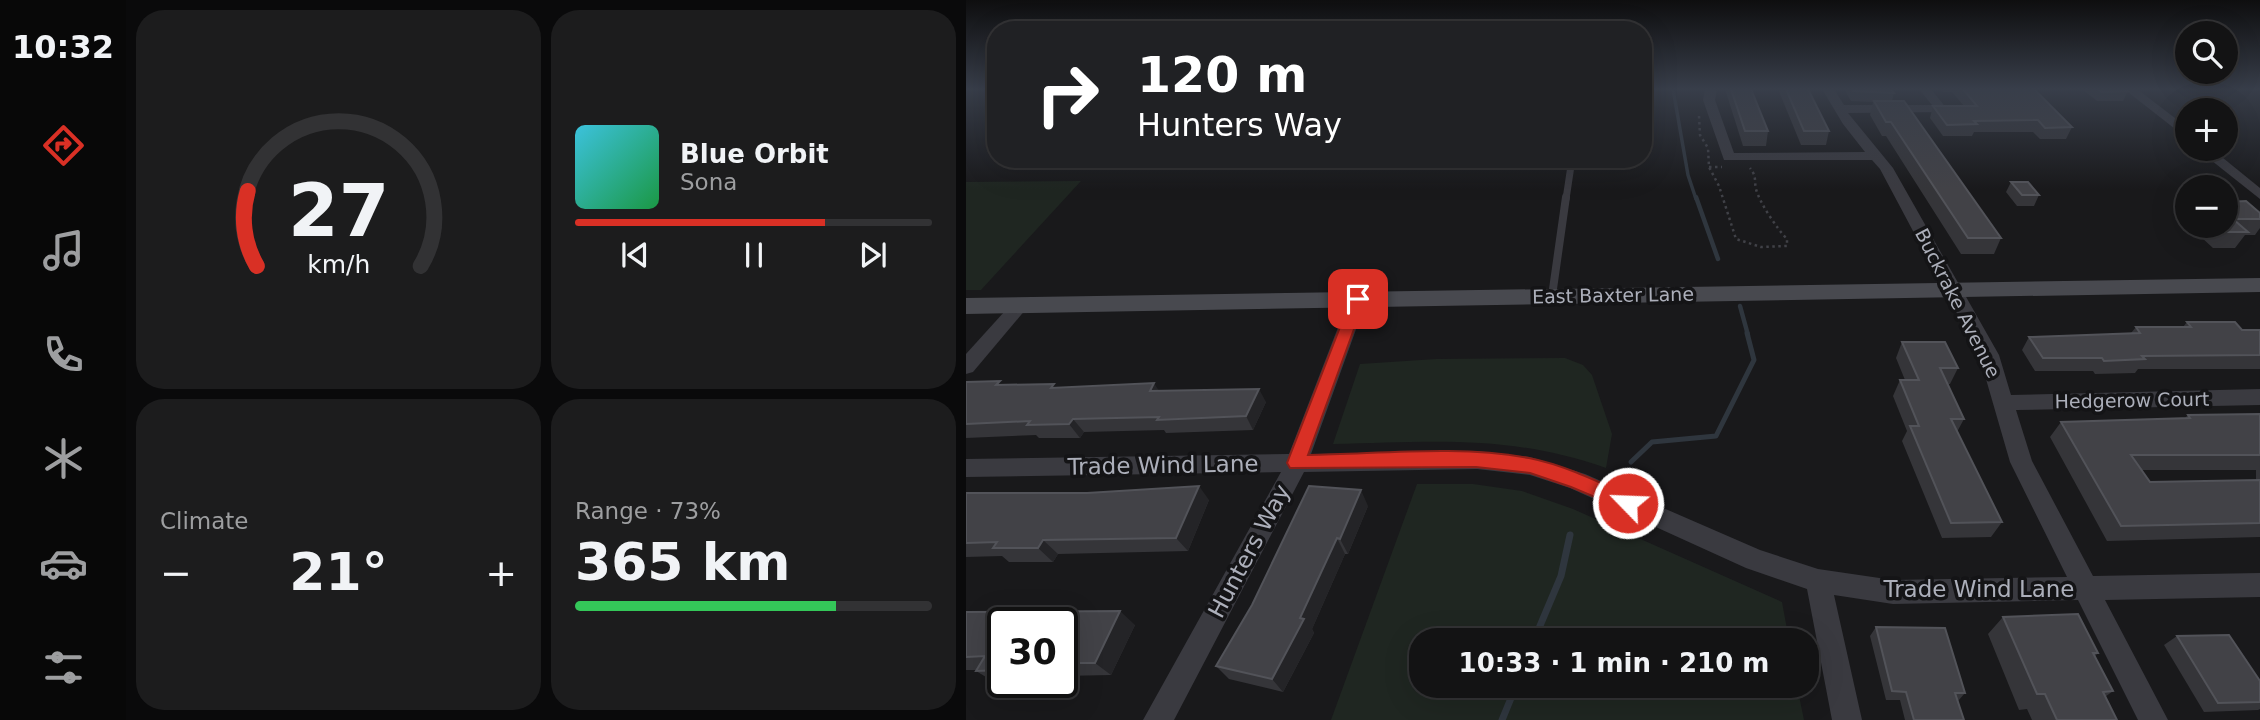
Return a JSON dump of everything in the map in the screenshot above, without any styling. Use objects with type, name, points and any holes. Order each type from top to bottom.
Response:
[{"type":"main road","name":"East Baxter Lane","points":[[966,306],[2260,285]]},
{"type":"street","points":[[1717,123],[1729,157],[1877,156]]},
{"type":"street","name":"Buckrake Avenue","points":[[1851,123],[1877,156],[1989,355],[2021,462],[2153,720]]},
{"type":"street","points":[[2219,161],[2260,195]]},
{"type":"street","name":"Hunters Way","points":[[1158,720],[1297,463],[1358,299]]},
{"type":"street","points":[[966,367],[1020,305]]},
{"type":"street","name":"Hedgerow Court","points":[[2004,403],[2260,397]]},
{"type":"street","name":"Trade Wind Lane","points":[[966,468],[1476,460],[1530,466],[1577,481],[1755,560],[1818,581],[1893,592],[2260,585]]},
{"type":"street","points":[[1818,581],[1847,720]]},
{"type":"lane","points":[[1552,296],[1571,168]]},
{"type":"path","points":[[1699,123],[1700,135],[1708,148],[1709,167],[1719,186],[1737,239],[1769,248],[1787,246],[1787,239],[1771,225],[1766,202],[1756,190],[1753,169],[1743,167]]},
{"type":"path","points":[[1709,167],[1732,167]]},
{"type":"shaded area","points":[[1081,181],[981,290],[966,290],[966,182]]},
{"type":"shaded area","points":[[1565,358],[1583,365],[1592,375],[1612,434],[1606,468],[1571,457],[1503,445],[1438,442],[1333,444],[1360,364],[1436,359]]},
{"type":"shaded area","points":[[1417,484],[1473,484],[1522,491],[1573,509],[1782,602],[1787,628],[1409,628],[1409,698],[1799,698],[1804,720],[1331,720]]},
{"type":"building","points":[[1742,123],[1765,123],[1768,131],[1745,131]]},
{"type":"building","points":[[1800,123],[1825,123],[1829,131],[1804,131]]},
{"type":"building","points":[[1891,123],[1919,123],[2001,238],[1968,238]]},
{"type":"building","points":[[1945,123],[1977,124],[1947,125]]},
{"type":"building","points":[[2040,123],[2068,123],[2072,127],[2045,128]]},
{"type":"building","points":[[2011,182],[2028,182],[2039,195],[2022,195]]},
{"type":"building","points":[[2238,201],[2246,201],[2260,213],[2260,219],[2238,219]]},
{"type":"building","points":[[2238,223],[2248,232],[2238,232]]},
{"type":"building","points":[[2187,322],[2235,322],[2242,330],[2260,330],[2260,355],[2142,356],[2145,359],[2104,361],[2102,358],[2043,358],[2029,337],[2140,333],[2136,327],[2191,327]]},
{"type":"building","points":[[1902,342],[1945,342],[1958,368],[1940,368],[1964,419],[1951,419],[2002,522],[1951,523],[1910,426],[1919,426],[1900,380],[1919,380]]},
{"type":"building","points":[[1000,381],[996,385],[1054,384],[1051,388],[1154,383],[1150,391],[1259,389],[1246,416],[1157,420],[1159,417],[1073,419],[1069,424],[1027,425],[1030,421],[966,424],[966,382]]},
{"type":"building","points":[[2260,414],[2260,455],[2131,455],[2150,482],[2260,480],[2260,523],[2121,526],[2061,422],[2190,418],[2188,415]]},
{"type":"building","points":[[1199,486],[1176,538],[1043,540],[1038,548],[993,548],[997,542],[966,543],[966,493],[1087,493]]},
{"type":"building","points":[[1309,486],[1361,490],[1340,539],[1337,538],[1300,618],[1304,619],[1272,679],[1216,666],[1252,605]]},
{"type":"building","points":[[1078,611],[1120,611],[1095,663],[1078,663]]},
{"type":"building","points":[[966,612],[987,612],[987,671],[976,671],[985,656],[966,657]]},
{"type":"building","points":[[2078,614],[2098,653],[2093,653],[2113,691],[2103,692],[2117,720],[2057,720],[2045,694],[2037,694],[2003,617]]},
{"type":"building","points":[[1876,627],[1945,628],[1965,693],[1955,693],[1964,720],[1914,720],[1906,692],[1892,691]]},
{"type":"building","points":[[2229,635],[2260,681],[2260,702],[2218,703],[2177,636]]},
{"type":"waterway","points":[[1679,123],[1688,175],[1696,199]]},
{"type":"waterway","points":[[1696,197],[1718,259]]},
{"type":"waterway","points":[[1740,306],[1748,335]]},
{"type":"waterway","points":[[1631,462],[1652,442],[1716,436],[1754,360],[1747,333]]},
{"type":"waterway","points":[[1539,628],[1561,576],[1570,535]]},
{"type":"waterway","points":[[1502,720],[1511,698]]},
{"type":"route","points":[[1358,299],[1297,463],[1476,460],[1530,466],[1577,481],[1628,503]]}]
